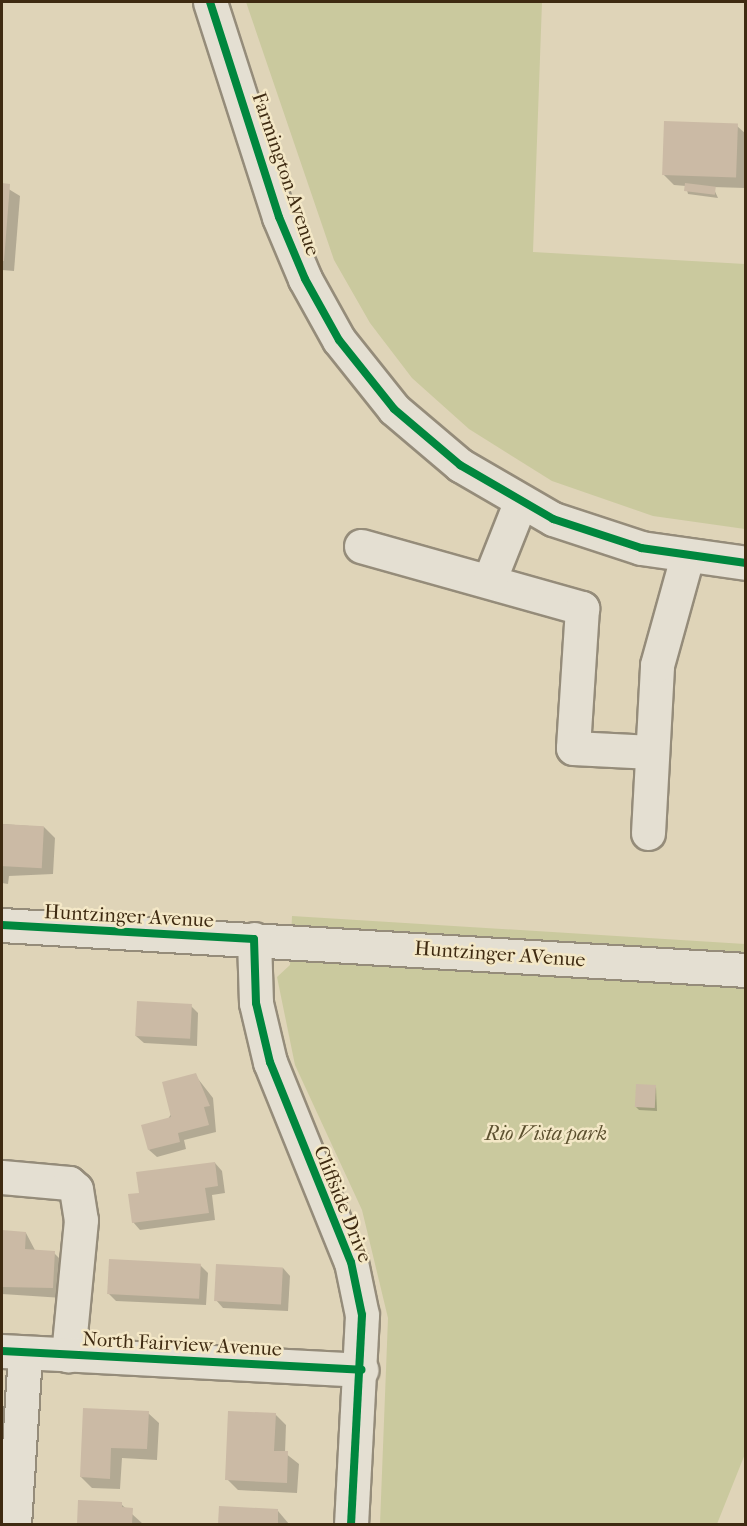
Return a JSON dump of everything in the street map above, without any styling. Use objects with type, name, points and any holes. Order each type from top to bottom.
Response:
[{"type":"street","name":"Farmington Avenue","points":[[210,2],[279,217],[328,322],[394,409],[460,465],[520,503],[617,542],[687,557],[746,563]]},
{"type":"street","points":[[489,581],[520,503]]},
{"type":"street","points":[[361,546],[582,608],[573,748],[652,752]]},
{"type":"street","points":[[648,833],[657,665],[687,557]]},
{"type":"street","name":"Huntzinger Avenue","points":[[2,926],[254,939]]},
{"type":"street","name":"Huntzinger AVenue","points":[[254,939],[746,970]]},
{"type":"street","name":"Cliffside Drive","points":[[254,939],[256,1003],[270,1062],[351,1262],[362,1316],[361,1370],[351,1524]]},
{"type":"street","points":[[2,1177],[69,1183],[76,1189],[81,1220],[68,1355]]},
{"type":"street","points":[[13,1352],[14,1524]]},
{"type":"street","name":"North Fairview Avenue","points":[[13,1352],[361,1370]]},
{"type":"green space","points":[[246,2],[542,2],[533,252],[745,264],[745,529],[653,516],[552,481],[469,429],[412,378],[370,323],[334,260]]},
{"type":"green space","name":"Rio Vista park","points":[[292,916],[745,944],[745,1454],[717,1524],[380,1524],[388,1318],[362,1210],[295,1065],[277,977],[290,965]]},
{"type":"building","points":[[664,121],[738,124],[736,178],[662,175]]},
{"type":"building","points":[[2,183],[10,184],[4,261],[2,261]]},
{"type":"building","points":[[685,183],[716,187],[715,195],[684,191]]},
{"type":"building","points":[[2,824],[44,826],[42,868],[2,866]]},
{"type":"building","points":[[137,1001],[192,1004],[190,1039],[135,1036]]},
{"type":"building","points":[[196,1073],[210,1106],[204,1107],[209,1125],[178,1133],[180,1142],[148,1150],[141,1125],[171,1117],[162,1082]]},
{"type":"building","points":[[636,1084],[656,1085],[655,1108],[635,1107]]},
{"type":"building","points":[[215,1162],[218,1186],[205,1188],[209,1213],[132,1223],[128,1194],[139,1193],[136,1172]]},
{"type":"building","points":[[2,1230],[26,1232],[25,1249],[55,1251],[53,1288],[2,1287]]},
{"type":"building","points":[[109,1259],[201,1264],[199,1299],[107,1294]]},
{"type":"building","points":[[216,1264],[283,1268],[281,1304],[214,1301]]},
{"type":"building","points":[[83,1408],[149,1411],[147,1449],[111,1448],[110,1479],[80,1477]]},
{"type":"building","points":[[228,1411],[276,1413],[274,1451],[288,1451],[287,1483],[225,1480]]},
{"type":"building","points":[[78,1500],[122,1502],[122,1507],[133,1508],[132,1524],[77,1524]]},
{"type":"building","points":[[219,1506],[278,1509],[278,1524],[218,1524]]},
{"type":"cycle path","points":[[210,2],[279,217],[305,279],[339,340],[394,409],[460,465],[553,519],[641,548],[746,563]]},
{"type":"cycle path","points":[[2,925],[254,939],[256,1003],[270,1062],[351,1262],[362,1315],[351,1524]]},
{"type":"cycle path","points":[[2,1351],[361,1370]]}]
